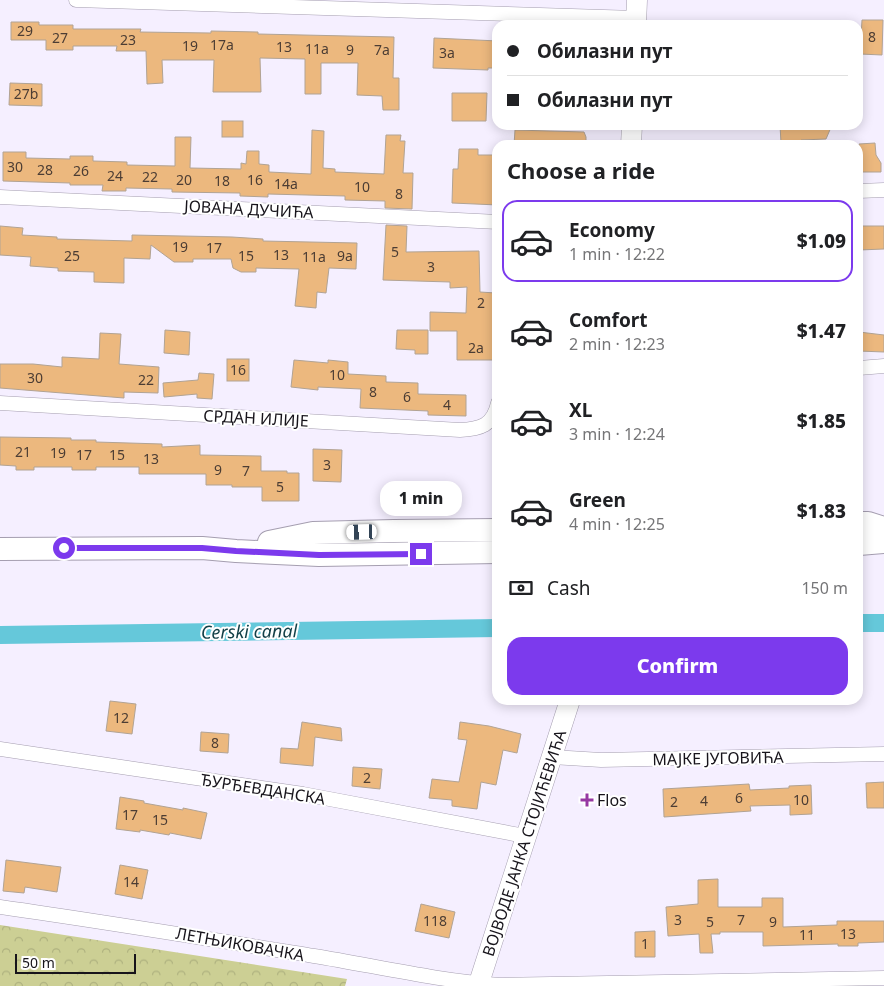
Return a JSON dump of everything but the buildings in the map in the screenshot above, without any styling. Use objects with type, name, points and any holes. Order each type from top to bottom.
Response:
[{"type":"main road","points":[[863,523],[884,529]]},
{"type":"main road","points":[[863,530],[884,529]]},
{"type":"main road","points":[[269,542],[313,533],[492,530]]},
{"type":"main road","points":[[202,548],[236,543],[492,538]]},
{"type":"main road","points":[[863,544],[884,542]]},
{"type":"main road","points":[[0,548],[202,548],[310,555],[492,552]]},
{"type":"street","points":[[76,0],[386,5],[636,14]]},
{"type":"street","points":[[863,191],[884,190]]},
{"type":"street","name":"ЈОВАНА ДУЧИЋА","points":[[0,197],[492,222]]},
{"type":"street","points":[[863,368],[884,366]]},
{"type":"street","name":"СРДАН ИЛИЈЕ","points":[[0,404],[460,430],[478,428],[485,425],[492,418]]},
{"type":"street","name":"ВОЈВОДЕ ЈАНКА СТОЈИЋЕВИЋА","points":[[478,985],[568,705]]},
{"type":"street","name":"ЂУРЂЕВДАНСКА","points":[[0,749],[303,794],[525,836]]},
{"type":"street","name":"МАЈКЕ ЈУГОВИЋА","points":[[552,757],[602,760],[884,754]]},
{"type":"street","name":"ЛЕТЊИКОВАЧКА","points":[[0,907],[138,927],[478,985],[884,978]]},
{"type":"green space","points":[[0,925],[347,979],[345,986],[0,986]]},
{"type":"waterway","name":"Cerski canal","points":[[863,623],[884,623]]},
{"type":"waterway","name":"Cerski canal","points":[[0,635],[492,628]]},
{"type":"place","name":"Flos","points":[[587,800]]},
{"type":"route","points":[[64,548],[202,548],[319,555],[421,554]]}]
